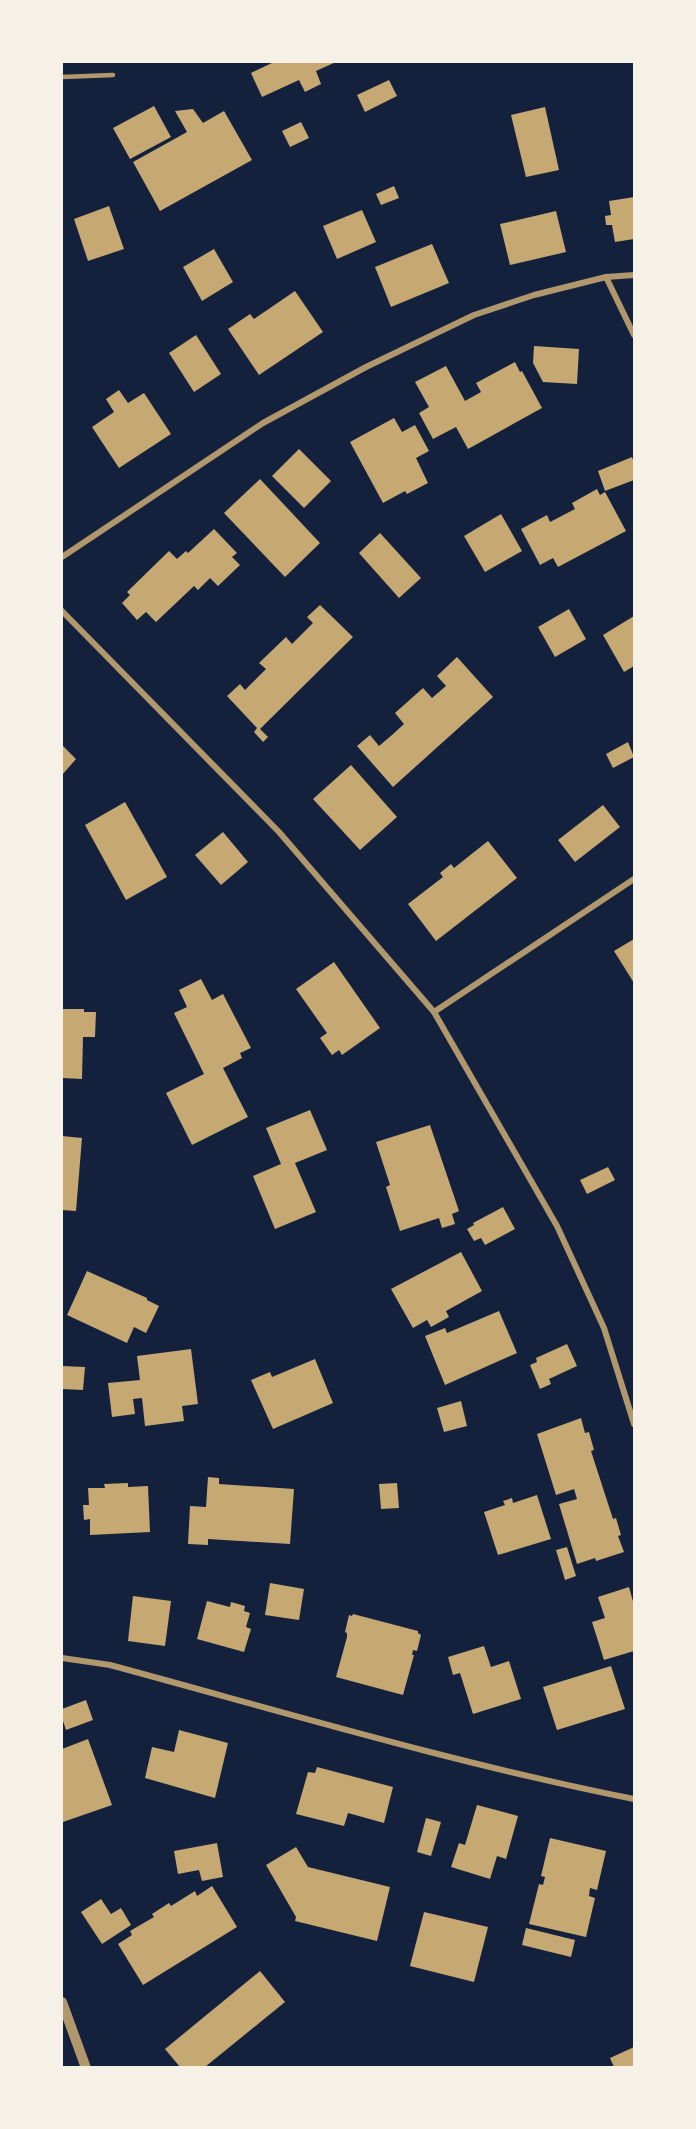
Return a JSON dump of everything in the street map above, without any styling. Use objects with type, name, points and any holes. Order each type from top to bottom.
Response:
[{"type":"street","points":[[62,557],[263,423],[366,367],[474,315],[534,295],[606,277],[634,274]]},
{"type":"street","points":[[606,277],[634,335]]},
{"type":"street","points":[[62,611],[279,832],[434,1012],[557,1226],[604,1328],[634,1424]]},
{"type":"street","points":[[434,1012],[634,879]]},
{"type":"street","points":[[62,1658],[110,1665],[465,1761],[550,1782],[634,1799]]},
{"type":"street","points":[[62,2002],[66,2026],[86,2067]]},
{"type":"lane","points":[[62,77],[114,75]]},
{"type":"building","points":[[274,62],[336,62],[316,71],[321,84],[305,92],[299,80],[262,97],[251,73]]},
{"type":"building","points":[[389,80],[397,96],[365,112],[357,95]]},
{"type":"building","points":[[154,106],[171,137],[130,159],[113,128]]},
{"type":"building","points":[[545,107],[559,170],[526,177],[511,115]]},
{"type":"building","points":[[193,109],[203,123],[224,111],[252,160],[160,211],[133,162],[187,132],[175,111]]},
{"type":"building","points":[[301,122],[309,138],[290,147],[282,131]]},
{"type":"building","points":[[394,186],[399,198],[381,205],[376,194]]},
{"type":"building","points":[[634,197],[634,239],[615,242],[612,225],[606,225],[605,216],[611,215],[609,201]]},
{"type":"building","points":[[109,206],[124,249],[88,261],[74,219]]},
{"type":"building","points":[[362,210],[376,242],[337,259],[323,226]]},
{"type":"building","points":[[556,211],[566,252],[510,265],[500,224]]},
{"type":"building","points":[[432,244],[449,283],[391,307],[375,267]]},
{"type":"building","points":[[214,249],[233,282],[202,301],[183,267]]},
{"type":"building","points":[[295,291],[323,332],[259,375],[228,329],[250,314],[254,319]]},
{"type":"building","points":[[196,335],[221,374],[194,392],[169,353]]},
{"type":"building","points":[[534,346],[579,349],[577,384],[543,382],[533,363]]},
{"type":"building","points":[[515,362],[542,408],[468,449],[456,427],[433,439],[419,413],[429,407],[415,382],[446,366],[465,401],[481,392],[476,383]]},
{"type":"building","points":[[119,390],[128,403],[144,393],[171,434],[119,468],[92,427],[114,412],[106,399]]},
{"type":"building","points":[[394,418],[402,432],[415,425],[429,451],[416,458],[428,483],[407,494],[405,491],[383,503],[350,442]]},
{"type":"building","points":[[299,449],[331,481],[304,508],[272,476]]},
{"type":"building","points":[[632,457],[634,480],[605,491],[598,471]]},
{"type":"building","points":[[260,479],[320,543],[285,577],[224,513]]},
{"type":"building","points":[[597,489],[600,495],[605,492],[626,531],[558,567],[553,558],[540,565],[521,529],[547,515],[550,522],[575,509],[572,503]]},
{"type":"building","points":[[501,514],[522,551],[485,572],[464,536]]},
{"type":"building","points":[[214,529],[237,553],[232,557],[240,565],[218,586],[210,578],[198,590],[194,586],[156,622],[146,612],[137,620],[122,603],[130,595],[127,592],[169,551],[177,559],[186,551],[188,553]]},
{"type":"building","points":[[380,533],[421,578],[399,598],[359,553]]},
{"type":"building","points":[[320,605],[353,637],[260,729],[268,737],[263,742],[254,732],[257,728],[227,696],[240,684],[245,690],[266,669],[259,663],[286,637],[292,644],[313,623],[307,617]]},
{"type":"building","points":[[569,609],[586,639],[555,657],[538,627]]},
{"type":"building","points":[[634,616],[634,666],[624,672],[603,635]]},
{"type":"building","points":[[457,657],[493,697],[393,787],[357,746],[370,735],[379,746],[392,735],[404,724],[395,713],[423,688],[432,698],[446,686],[437,676]]},
{"type":"building","points":[[628,742],[634,757],[613,768],[606,754]]},
{"type":"building","points":[[62,745],[76,759],[62,775]]},
{"type":"building","points":[[351,765],[397,817],[360,850],[313,799]]},
{"type":"building","points":[[125,802],[167,877],[126,900],[85,825]]},
{"type":"building","points":[[603,805],[620,827],[575,862],[558,840]]},
{"type":"building","points":[[223,832],[248,862],[221,885],[195,855]]},
{"type":"building","points":[[488,841],[517,878],[436,941],[408,904],[443,877],[440,873],[451,864],[454,868]]},
{"type":"building","points":[[634,939],[634,983],[614,951]]},
{"type":"building","points":[[334,962],[380,1028],[342,1055],[339,1050],[332,1055],[320,1038],[327,1033],[296,989]]},
{"type":"building","points":[[201,979],[212,1000],[223,994],[251,1048],[240,1053],[242,1058],[223,1068],[248,1117],[192,1145],[166,1093],[204,1074],[174,1013],[187,1007],[179,990]]},
{"type":"building","points":[[62,1009],[84,1009],[84,1012],[96,1012],[95,1037],[83,1037],[82,1079],[62,1078]]},
{"type":"building","points":[[310,1110],[327,1150],[295,1163],[316,1212],[275,1229],[253,1176],[281,1164],[266,1128]]},
{"type":"building","points":[[430,1125],[459,1211],[452,1214],[455,1224],[442,1228],[439,1218],[400,1231],[386,1187],[390,1185],[376,1142]]},
{"type":"building","points":[[62,1136],[82,1138],[76,1211],[62,1210]]},
{"type":"building","points":[[608,1167],[615,1180],[587,1194],[580,1180]]},
{"type":"building","points":[[503,1207],[515,1229],[485,1245],[481,1238],[474,1241],[467,1229],[474,1225],[473,1223]]},
{"type":"building","points":[[461,1252],[482,1291],[446,1311],[449,1317],[431,1327],[427,1320],[413,1328],[391,1289]]},
{"type":"building","points":[[87,1271],[147,1298],[159,1306],[146,1333],[134,1327],[127,1343],[67,1315]]},
{"type":"building","points":[[499,1311],[517,1353],[445,1385],[425,1336],[445,1328],[447,1333]]},
{"type":"building","points":[[567,1344],[577,1366],[549,1379],[551,1384],[540,1389],[530,1365],[537,1362],[536,1358]]},
{"type":"building","points":[[191,1349],[198,1404],[182,1406],[184,1421],[145,1426],[142,1398],[133,1399],[135,1414],[112,1417],[108,1383],[140,1380],[137,1356]]},
{"type":"building","points":[[315,1359],[333,1403],[273,1429],[251,1380],[270,1372],[272,1377]]},
{"type":"building","points":[[62,1366],[85,1367],[83,1390],[62,1389]]},
{"type":"building","points":[[461,1401],[467,1426],[444,1432],[437,1408]]},
{"type":"building","points":[[581,1418],[585,1433],[589,1432],[594,1450],[591,1451],[613,1519],[616,1518],[621,1535],[618,1536],[624,1552],[577,1564],[559,1504],[577,1499],[574,1489],[556,1495],[537,1434]]},
{"type":"building","points":[[208,1477],[219,1478],[219,1484],[294,1489],[290,1544],[208,1539],[208,1545],[188,1544],[190,1506],[206,1507]]},
{"type":"building","points":[[128,1483],[128,1487],[148,1486],[150,1532],[90,1535],[90,1519],[84,1520],[83,1505],[89,1505],[88,1488],[105,1488],[104,1484]]},
{"type":"building","points":[[397,1483],[399,1508],[381,1509],[379,1484]]},
{"type":"building","points":[[537,1495],[551,1539],[498,1555],[484,1512],[505,1505],[503,1501],[512,1498],[513,1503]]},
{"type":"building","points":[[567,1547],[576,1576],[565,1580],[556,1550]]},
{"type":"building","points":[[270,1583],[304,1589],[299,1620],[265,1615]]},
{"type":"building","points":[[629,1587],[634,1605],[634,1651],[604,1660],[592,1622],[605,1618],[598,1597]]},
{"type":"building","points":[[133,1596],[171,1601],[165,1646],[128,1641]]},
{"type":"building","points":[[207,1601],[230,1607],[231,1602],[245,1606],[244,1611],[250,1613],[246,1627],[251,1629],[244,1652],[197,1639]]},
{"type":"building","points":[[353,1614],[418,1631],[421,1635],[417,1651],[413,1650],[412,1655],[414,1655],[403,1695],[336,1677],[347,1637],[345,1632],[349,1615]]},
{"type":"building","points":[[484,1646],[491,1667],[509,1661],[521,1699],[473,1714],[460,1673],[453,1675],[448,1657]]},
{"type":"building","points":[[611,1666],[625,1709],[557,1730],[543,1687]]},
{"type":"building","points":[[86,1700],[93,1720],[66,1730],[62,1709]]},
{"type":"building","points":[[179,1730],[228,1743],[215,1798],[145,1778],[152,1747],[174,1752]]},
{"type":"building","points":[[88,1739],[112,1805],[63,1822],[62,1749]]},
{"type":"building","points":[[317,1767],[393,1787],[384,1823],[348,1813],[344,1826],[296,1814],[308,1772],[315,1773]]},
{"type":"building","points":[[477,1805],[518,1816],[506,1859],[497,1856],[490,1879],[451,1867],[459,1843],[465,1845]]},
{"type":"building","points":[[426,1818],[441,1822],[431,1856],[417,1852]]},
{"type":"building","points":[[550,1838],[606,1851],[597,1890],[590,1888],[589,1896],[595,1898],[586,1937],[529,1924],[539,1884],[543,1885],[545,1877],[541,1876]]},
{"type":"building","points":[[217,1843],[223,1877],[202,1881],[199,1870],[178,1874],[174,1851]]},
{"type":"building","points":[[296,1847],[308,1867],[390,1887],[377,1941],[295,1921],[296,1917],[266,1865]]},
{"type":"building","points":[[212,1886],[237,1927],[143,1985],[118,1944],[132,1935],[130,1931],[154,1917],[152,1914],[169,1903],[171,1906],[195,1891],[197,1896]]},
{"type":"building","points":[[101,1899],[111,1914],[121,1908],[131,1925],[102,1944],[81,1912]]},
{"type":"building","points":[[424,1912],[488,1927],[474,1982],[410,1966]]},
{"type":"building","points":[[526,1928],[575,1940],[571,1957],[522,1945]]},
{"type":"building","points":[[260,1971],[285,2002],[205,2067],[180,2067],[165,2049]]},
{"type":"building","points":[[634,2047],[634,2067],[614,2067],[610,2058]]}]
